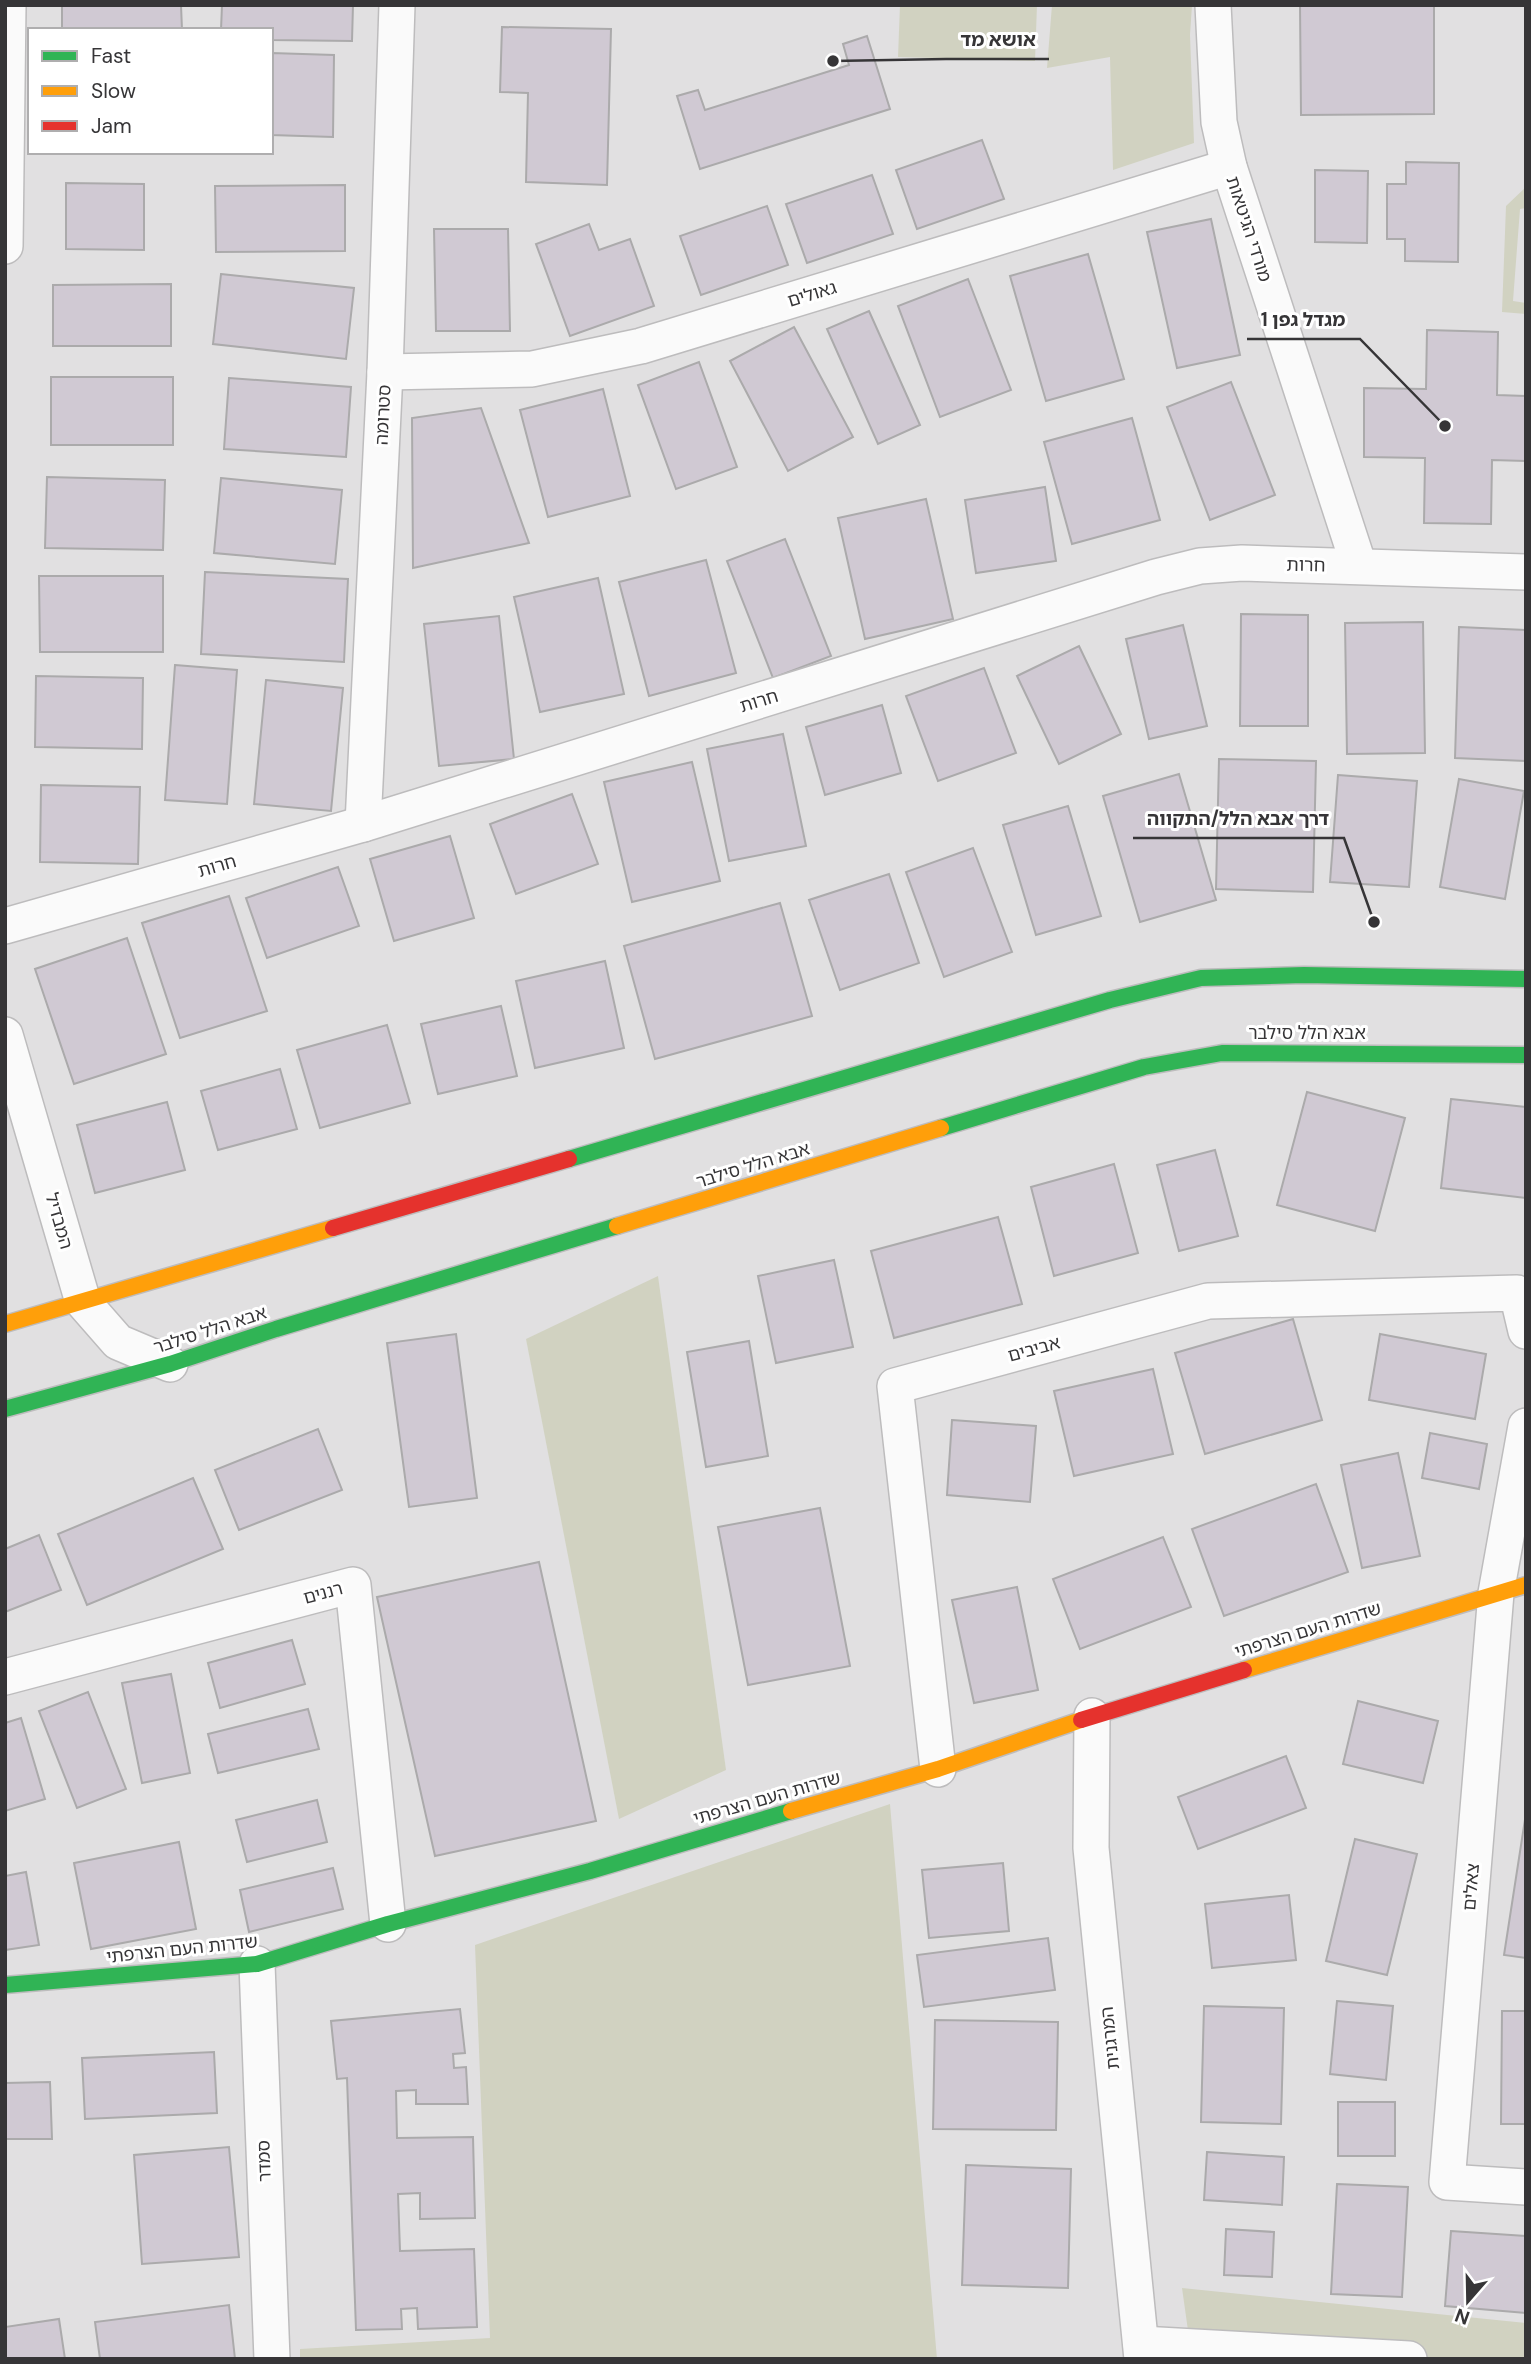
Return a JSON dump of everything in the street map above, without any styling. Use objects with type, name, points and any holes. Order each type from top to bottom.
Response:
[{"type":"main road","points":[[5,1324],[1083,1008],[1201,978],[1304,975],[1526,979]]},
{"type":"main road","name":"אבא הלל סילבר","points":[[5,1409],[170,1364],[276,1329],[1144,1067],[1222,1053],[1526,1055]]},
{"type":"main road","name":"שדרות העם הצרפתי","points":[[5,1985],[257,1964],[388,1924],[590,1871],[673,1844],[938,1769],[1092,1716],[1511,1589]]},
{"type":"street","points":[[5,246],[8,5]]},
{"type":"street","name":"סטרומה","points":[[363,824],[386,372],[397,5]]},
{"type":"street","name":"מורדי הגיטאות","points":[[1213,5],[1219,122],[1228,166],[1359,566]]},
{"type":"street","name":"גאולים","points":[[386,372],[531,369],[641,346],[1228,166]]},
{"type":"street","name":"חרות","points":[[5,926],[363,824],[1200,566],[1359,566],[1526,572]]},
{"type":"street","name":"המבדיל","points":[[5,1035],[83,1302],[118,1342],[170,1364]]},
{"type":"street","name":"אביבים","points":[[938,1769],[895,1386],[1208,1301],[1517,1293],[1526,1331]]},
{"type":"street","points":[[1511,1589],[1526,1426]]},
{"type":"street","name":"רננים","points":[[5,1678],[353,1585],[388,1924]]},
{"type":"street","name":"צאלים","points":[[1511,1589],[1447,2182],[1526,2187]]},
{"type":"street","name":"המרגנית","points":[[1092,1716],[1091,1848],[1142,2351]]},
{"type":"street","name":"סמדר","points":[[257,1964],[272,2359]]},
{"type":"street","points":[[1142,2351],[1409,2359]]},
{"type":"green space","points":[[900,5],[1037,5],[1035,61],[898,57]]},
{"type":"green space","points":[[1052,5],[1192,5],[1190,35],[1194,143],[1113,170],[1110,57],[1047,68]]},
{"type":"green space","points":[[1526,187],[1526,208],[1520,209],[1513,301],[1526,303],[1526,314],[1502,312],[1506,206]]},
{"type":"green space","points":[[658,1276],[726,1770],[619,1819],[526,1339]]},
{"type":"green space","points":[[890,1804],[937,2359],[300,2359],[300,2349],[490,2338],[475,1945]]},
{"type":"green space","points":[[1182,2288],[1526,2323],[1526,2359],[1192,2359]]},
{"type":"building","points":[[62,5],[181,5],[182,28],[62,28]]},
{"type":"building","points":[[222,5],[353,5],[352,41],[273,40],[273,28],[221,28]]},
{"type":"building","points":[[1300,5],[1434,5],[1434,114],[1301,115]]},
{"type":"building","points":[[502,27],[611,29],[607,185],[526,182],[528,93],[500,92]]},
{"type":"building","points":[[867,36],[890,109],[700,169],[677,96],[698,90],[705,110],[849,65],[843,44]]},
{"type":"building","points":[[273,53],[334,55],[333,137],[273,135]]},
{"type":"building","points":[[982,140],[1004,199],[917,229],[896,170]]},
{"type":"building","points":[[1406,162],[1459,163],[1458,262],[1405,261],[1405,239],[1387,239],[1387,184],[1406,184]]},
{"type":"building","points":[[1315,170],[1368,171],[1367,243],[1315,242]]},
{"type":"building","points":[[872,175],[893,234],[807,263],[786,204]]},
{"type":"building","points":[[66,183],[144,184],[144,250],[66,249]]},
{"type":"building","points":[[345,185],[345,251],[216,252],[215,186]]},
{"type":"building","points":[[767,206],[788,265],[701,295],[680,236]]},
{"type":"building","points":[[1211,219],[1240,355],[1177,368],[1147,232]]},
{"type":"building","points":[[589,224],[599,250],[630,239],[654,306],[570,336],[536,244]]},
{"type":"building","points":[[434,229],[508,229],[510,331],[436,331]]},
{"type":"building","points":[[1088,254],[1124,379],[1046,401],[1010,276]]},
{"type":"building","points":[[221,274],[354,288],[346,359],[213,344]]},
{"type":"building","points":[[968,279],[1011,390],[940,417],[898,306]]},
{"type":"building","points":[[171,284],[171,346],[53,346],[53,285]]},
{"type":"building","points":[[869,311],[920,425],[878,444],[827,329]]},
{"type":"building","points":[[794,327],[853,437],[788,471],[730,361]]},
{"type":"building","points":[[1427,330],[1498,332],[1497,395],[1526,396],[1526,461],[1492,460],[1491,524],[1424,523],[1425,458],[1364,457],[1364,388],[1426,389]]},
{"type":"building","points":[[699,362],[737,467],[676,489],[638,385]]},
{"type":"building","points":[[51,377],[173,377],[173,445],[51,445]]},
{"type":"building","points":[[229,378],[351,387],[346,457],[224,449]]},
{"type":"building","points":[[1231,382],[1275,495],[1210,520],[1167,407]]},
{"type":"building","points":[[603,389],[630,496],[548,517],[520,410]]},
{"type":"building","points":[[481,408],[529,543],[413,568],[412,418]]},
{"type":"building","points":[[1132,418],[1160,520],[1072,544],[1044,442]]},
{"type":"building","points":[[47,477],[165,480],[163,550],[45,548]]},
{"type":"building","points":[[221,478],[342,490],[335,564],[214,553]]},
{"type":"building","points":[[1045,487],[1056,561],[976,573],[965,500]]},
{"type":"building","points":[[926,499],[953,619],[865,639],[838,518]]},
{"type":"building","points":[[785,539],[831,656],[773,678],[727,561]]},
{"type":"building","points":[[706,560],[736,673],[649,696],[619,582]]},
{"type":"building","points":[[205,572],[348,579],[344,662],[201,654]]},
{"type":"building","points":[[39,576],[163,576],[163,652],[40,652]]},
{"type":"building","points":[[598,578],[624,694],[540,712],[514,597]]},
{"type":"building","points":[[1241,614],[1308,615],[1308,726],[1240,726]]},
{"type":"building","points":[[499,616],[514,759],[439,766],[424,624]]},
{"type":"building","points":[[1423,622],[1425,753],[1347,754],[1345,623]]},
{"type":"building","points":[[1183,625],[1207,726],[1149,739],[1126,639]]},
{"type":"building","points":[[1459,627],[1526,630],[1526,761],[1455,758]]},
{"type":"building","points":[[1079,646],[1121,734],[1059,764],[1017,676]]},
{"type":"building","points":[[175,665],[237,670],[227,804],[165,800]]},
{"type":"building","points":[[984,668],[1016,753],[938,781],[906,696]]},
{"type":"building","points":[[36,676],[143,678],[142,749],[35,747]]},
{"type":"building","points":[[266,680],[343,688],[331,811],[254,804]]},
{"type":"building","points":[[882,705],[901,773],[825,795],[806,727]]},
{"type":"building","points":[[783,734],[806,846],[729,861],[707,749]]},
{"type":"building","points":[[1219,759],[1316,761],[1313,892],[1216,889]]},
{"type":"building","points":[[692,762],[720,881],[632,902],[604,782]]},
{"type":"building","points":[[1179,774],[1216,900],[1140,922],[1103,796]]},
{"type":"building","points":[[1338,775],[1417,781],[1409,887],[1330,882]]},
{"type":"building","points":[[1459,779],[1524,791],[1505,899],[1440,887]]},
{"type":"building","points":[[41,785],[140,787],[138,864],[40,862]]},
{"type":"building","points":[[572,794],[598,864],[516,894],[490,824]]},
{"type":"building","points":[[1068,806],[1101,916],[1036,935],[1003,825]]},
{"type":"building","points":[[450,836],[474,918],[394,941],[370,859]]},
{"type":"building","points":[[973,848],[1012,952],[944,977],[906,872]]},
{"type":"building","points":[[338,867],[359,926],[267,958],[246,898]]},
{"type":"building","points":[[889,874],[919,963],[840,990],[809,900]]},
{"type":"building","points":[[229,896],[267,1011],[180,1038],[142,923]]},
{"type":"building","points":[[780,903],[812,1016],[655,1059],[624,946]]},
{"type":"building","points":[[127,938],[166,1054],[74,1084],[35,969]]},
{"type":"building","points":[[605,961],[624,1048],[535,1068],[516,981]]},
{"type":"building","points":[[501,1006],[517,1076],[438,1094],[421,1024]]},
{"type":"building","points":[[387,1025],[410,1103],[320,1128],[297,1050]]},
{"type":"building","points":[[280,1069],[297,1129],[218,1150],[201,1091]]},
{"type":"building","points":[[1307,1092],[1405,1118],[1375,1231],[1277,1205]]},
{"type":"building","points":[[1451,1099],[1526,1107],[1526,1198],[1441,1188]]},
{"type":"building","points":[[167,1102],[185,1170],[95,1193],[77,1125]]},
{"type":"building","points":[[1215,1150],[1238,1236],[1179,1251],[1157,1165]]},
{"type":"building","points":[[1114,1164],[1138,1253],[1054,1276],[1031,1187]]},
{"type":"building","points":[[998,1217],[1022,1304],[894,1338],[871,1251]]},
{"type":"building","points":[[834,1260],[853,1347],[776,1363],[758,1276]]},
{"type":"building","points":[[1293,1319],[1322,1420],[1205,1454],[1175,1353]]},
{"type":"building","points":[[456,1334],[477,1498],[409,1507],[387,1343]]},
{"type":"building","points":[[1380,1334],[1486,1354],[1475,1419],[1369,1400]]},
{"type":"building","points":[[749,1341],[768,1456],[706,1467],[687,1352]]},
{"type":"building","points":[[1153,1369],[1173,1454],[1074,1476],[1054,1391]]},
{"type":"building","points":[[952,1420],[1036,1426],[1030,1502],[947,1495]]},
{"type":"building","points":[[318,1429],[342,1490],[239,1530],[215,1470]]},
{"type":"building","points":[[1430,1433],[1487,1444],[1479,1489],[1422,1478]]},
{"type":"building","points":[[1398,1453],[1420,1556],[1362,1568],[1341,1465]]},
{"type":"building","points":[[193,1478],[223,1549],[87,1605],[58,1534]]},
{"type":"building","points":[[1316,1484],[1348,1572],[1224,1616],[1192,1529]]},
{"type":"building","points":[[820,1508],[850,1666],[748,1685],[718,1527]]},
{"type":"building","points":[[39,1535],[61,1590],[5,1612],[5,1549]]},
{"type":"building","points":[[1163,1537],[1191,1607],[1080,1649],[1053,1579]]},
{"type":"building","points":[[539,1562],[596,1821],[435,1856],[377,1597]]},
{"type":"building","points":[[1017,1587],[1038,1690],[974,1703],[952,1600]]},
{"type":"building","points":[[292,1640],[305,1684],[220,1708],[208,1663]]},
{"type":"building","points":[[171,1674],[190,1773],[142,1783],[122,1683]]},
{"type":"building","points":[[88,1692],[126,1789],[77,1808],[39,1711]]},
{"type":"building","points":[[1358,1701],[1438,1721],[1423,1783],[1343,1764]]},
{"type":"building","points":[[308,1709],[319,1749],[218,1773],[208,1734]]},
{"type":"building","points":[[21,1718],[45,1799],[5,1811],[5,1723]]},
{"type":"building","points":[[1286,1756],[1306,1808],[1198,1849],[1178,1797]]},
{"type":"building","points":[[317,1800],[327,1842],[247,1862],[236,1820]]},
{"type":"building","points":[[1526,1813],[1526,1958],[1504,1955]]},
{"type":"building","points":[[1355,1839],[1417,1854],[1387,1975],[1326,1961]]},
{"type":"building","points":[[179,1842],[196,1929],[91,1949],[74,1863]]},
{"type":"building","points":[[1003,1863],[1009,1931],[929,1938],[922,1870]]},
{"type":"building","points":[[333,1868],[343,1909],[249,1932],[240,1890]]},
{"type":"building","points":[[26,1872],[39,1945],[5,1950],[5,1876]]},
{"type":"building","points":[[1289,1895],[1296,1960],[1212,1968],[1205,1904]]},
{"type":"building","points":[[1048,1938],[1055,1990],[924,2007],[917,1955]]},
{"type":"building","points":[[1337,2001],[1393,2006],[1386,2080],[1330,2074]]},
{"type":"building","points":[[1204,2006],[1284,2008],[1281,2124],[1201,2122]]},
{"type":"building","points":[[460,2009],[465,2053],[453,2054],[454,2068],[466,2067],[468,2104],[416,2104],[416,2090],[396,2091],[397,2138],[473,2137],[475,2218],[420,2219],[420,2193],[398,2194],[400,2251],[474,2249],[477,2327],[418,2329],[417,2308],[401,2309],[402,2329],[356,2330],[347,2078],[337,2079],[331,2021]]},
{"type":"building","points":[[1502,2011],[1526,2011],[1526,2124],[1501,2124]]},
{"type":"building","points":[[935,2020],[1058,2022],[1056,2130],[933,2129]]},
{"type":"building","points":[[214,2052],[217,2113],[85,2119],[82,2058]]},
{"type":"building","points":[[50,2082],[52,2139],[5,2139],[5,2083]]},
{"type":"building","points":[[1338,2102],[1395,2102],[1395,2156],[1338,2156]]},
{"type":"building","points":[[229,2147],[239,2257],[142,2264],[134,2155]]},
{"type":"building","points":[[1207,2152],[1284,2157],[1282,2205],[1204,2200]]},
{"type":"building","points":[[966,2165],[1071,2169],[1068,2288],[962,2285]]},
{"type":"building","points":[[1337,2184],[1408,2187],[1402,2297],[1331,2294]]},
{"type":"building","points":[[1226,2229],[1274,2232],[1272,2277],[1224,2275]]},
{"type":"building","points":[[1451,2231],[1526,2236],[1526,2313],[1445,2306]]},
{"type":"building","points":[[229,2305],[235,2359],[100,2359],[95,2322]]},
{"type":"building","points":[[59,2319],[65,2359],[5,2359],[5,2327]]},
{"type":"traffic: fast","points":[[569,1159],[1110,1000],[1201,978],[1304,975],[1526,979]]},
{"type":"traffic: fast","points":[[941,1128],[1144,1067],[1222,1053],[1526,1055]]},
{"type":"traffic: fast","points":[[5,1409],[170,1364],[276,1329],[617,1226]]},
{"type":"traffic: fast","points":[[5,1985],[257,1964],[388,1924],[590,1871],[791,1811]]},
{"type":"traffic: slow","points":[[617,1226],[941,1128]]},
{"type":"traffic: slow","points":[[5,1324],[333,1228]]},
{"type":"traffic: slow","points":[[1244,1670],[1526,1585]]},
{"type":"traffic: slow","points":[[791,1811],[938,1769],[1081,1720]]},
{"type":"traffic: jam","points":[[333,1228],[569,1159]]},
{"type":"traffic: jam","points":[[1081,1720],[1244,1670]]},
{"type":"place","name":"אושא מד","points":[[833,61]]},
{"type":"place","name":"מגדל גפן 1","points":[[1445,426]]},
{"type":"place","name":"דרך אבא הלל/התקווה","points":[[1374,922]]}]
